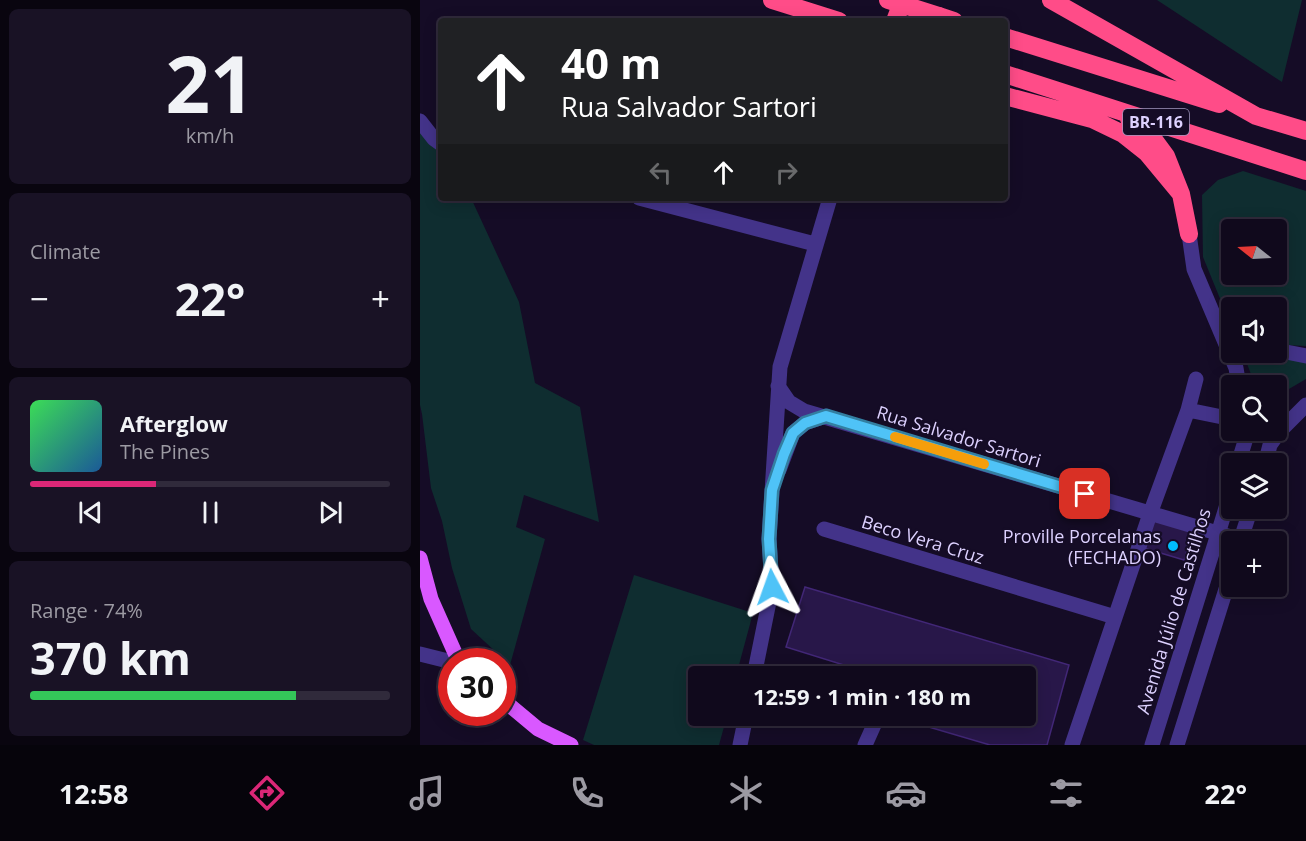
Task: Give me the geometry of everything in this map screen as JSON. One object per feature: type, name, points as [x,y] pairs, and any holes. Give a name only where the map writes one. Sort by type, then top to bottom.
[{"type":"highway","points":[[772,0],[829,18]]},
{"type":"highway","points":[[888,0],[943,18]]},
{"type":"highway","points":[[897,18],[903,0]]},
{"type":"highway","points":[[1051,0],[1256,116]]},
{"type":"highway","name":"BR-116","points":[[1008,38],[1306,131]]},
{"type":"highway","name":"BR-116","points":[[1008,75],[1306,171]]},
{"type":"highway","points":[[1008,97],[1092,119],[1123,134],[1147,153],[1181,194]]},
{"type":"highway","points":[[1103,105],[1149,133],[1166,156],[1181,194],[1189,234]]},
{"type":"main road","points":[[420,558],[431,599],[453,648]]},
{"type":"main road","points":[[516,711],[538,729],[571,745]]},
{"type":"street","points":[[420,121],[438,142]]},
{"type":"street","points":[[650,201],[815,244]]},
{"type":"street","points":[[756,666],[772,587],[769,539],[780,368],[829,201]]},
{"type":"street","points":[[1189,234],[1194,269],[1237,375]]},
{"type":"street","points":[[1214,317],[1221,320]]},
{"type":"street","points":[[1287,352],[1306,356]]},
{"type":"street","points":[[1072,745],[1150,514],[1188,410],[1196,379]]},
{"type":"street","name":"Rua Salvador Sartori","points":[[778,386],[789,402],[804,411],[1221,535]]},
{"type":"street","points":[[1287,422],[1306,405]]},
{"type":"street","points":[[1188,410],[1221,417]]},
{"type":"street","points":[[772,490],[793,433],[805,423],[826,416]]},
{"type":"street","name":"Avenida Júlio de Castilhos","points":[[1152,745],[1223,519]]},
{"type":"street","name":"Beco Vera Cruz","points":[[824,529],[1115,617]]},
{"type":"street","points":[[1177,745],[1224,597]]},
{"type":"street","points":[[420,654],[438,658]]},
{"type":"street","points":[[740,745],[744,726]]},
{"type":"street","points":[[865,745],[874,726]]},
{"type":"green space","points":[[1157,0],[1302,0],[1282,82]]},
{"type":"green space","points":[[420,124],[438,148],[438,201],[472,201],[519,302],[535,383],[580,407],[599,522],[524,495],[516,527],[545,539],[515,648],[492,648],[471,629],[431,488],[420,405]]},
{"type":"green space","points":[[1243,171],[1306,191],[1306,346],[1287,345],[1287,297],[1221,297],[1221,301],[1203,257],[1202,195],[1218,180]]},
{"type":"green space","points":[[1287,358],[1306,361],[1306,379],[1287,390],[1287,375],[1251,375],[1247,363],[1287,363]]},
{"type":"green space","points":[[634,575],[753,613],[739,666],[688,666],[688,726],[724,726],[719,745],[594,745],[583,740]]},
{"type":"building","points":[[1153,519],[1193,532],[1184,560],[1144,548]]},
{"type":"building","points":[[805,587],[1069,665],[1047,745],[990,745],[925,726],[1036,726],[1036,666],[847,666],[786,647]]},
{"type":"slow traffic","points":[[895,437],[984,464]]},
{"type":"place","name":"Proville Porcelanas (FECHADO)","points":[[1173,546]]},
{"type":"route","points":[[772,587],[769,539],[772,490],[793,433],[805,423],[826,416],[1085,494]]}]
